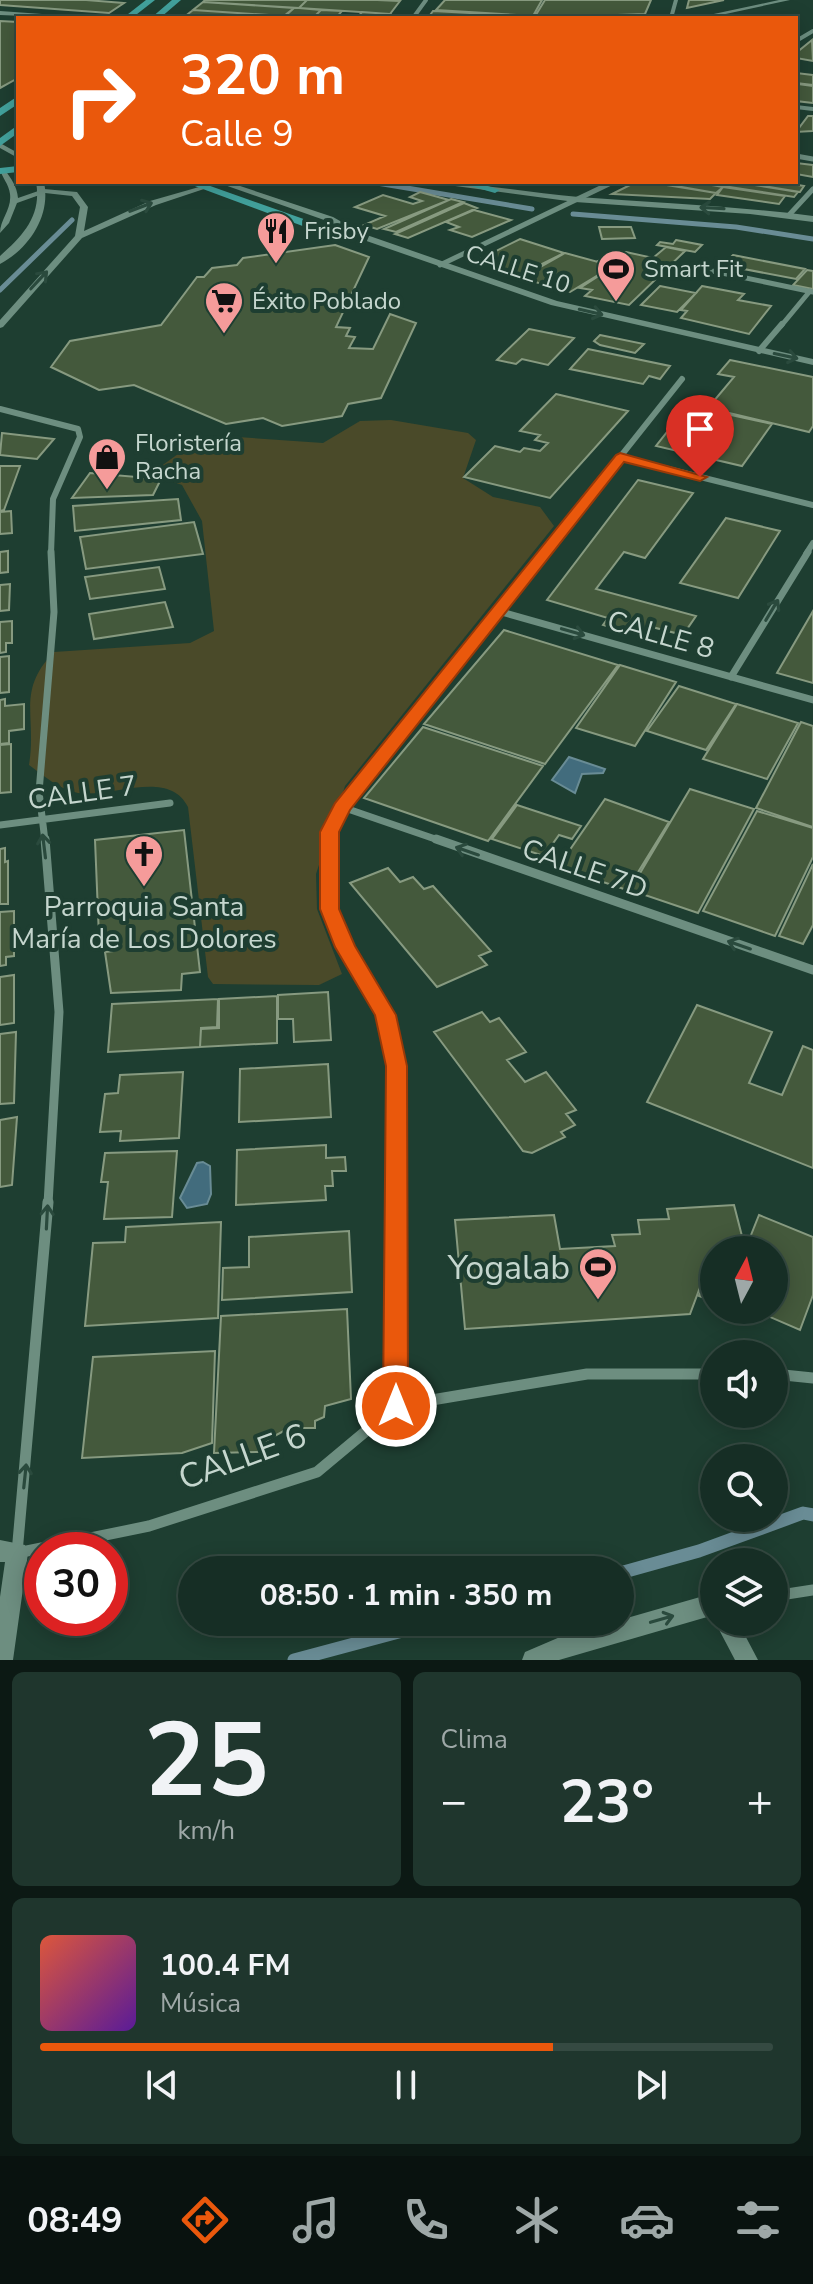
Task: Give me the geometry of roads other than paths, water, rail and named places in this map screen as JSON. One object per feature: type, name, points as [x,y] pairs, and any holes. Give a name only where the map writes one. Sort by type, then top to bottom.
[{"type":"main road","points":[[130,16],[151,0]]},
{"type":"main road","points":[[157,16],[177,0]]},
{"type":"main road","points":[[0,113],[12,103]]},
{"type":"main road","points":[[0,143],[16,130]]},
{"type":"main road","points":[[0,261],[35,226],[42,209],[40,184]]},
{"type":"main road","points":[[196,184],[312,226],[358,235]]},
{"type":"main road","name":"CALLE 10","points":[[226,184],[330,219],[358,235],[440,265],[554,303],[813,362]]},
{"type":"main road","points":[[446,184],[575,199],[813,219]]},
{"type":"main road","points":[[470,184],[495,190]]},
{"type":"street","points":[[708,16],[787,0]]},
{"type":"street","points":[[0,13],[42,16]]},
{"type":"street","points":[[0,231],[14,202],[14,183],[1,171]]},
{"type":"street","points":[[440,265],[609,184]]},
{"type":"street","points":[[0,325],[79,236],[153,203],[206,187]]},
{"type":"street","points":[[789,215],[813,189]]},
{"type":"street","points":[[14,202],[44,191],[74,194],[84,207],[79,236]]},
{"type":"street","points":[[712,271],[812,292]]},
{"type":"street","points":[[759,351],[812,292]]},
{"type":"street","points":[[682,379],[342,807],[329,832],[330,909],[345,947],[385,1015],[396,1066],[396,1406],[587,1374],[700,1374]]},
{"type":"street","points":[[0,409],[46,418],[78,429],[80,437],[53,499],[50,541],[54,612],[39,792],[54,920],[59,1012],[44,1274],[8,1552],[12,1584],[2,1660]]},
{"type":"street","points":[[620,457],[813,505]]},
{"type":"street","points":[[731,677],[813,543]]},
{"type":"street","name":"CALLE 8","points":[[498,611],[813,700]]},
{"type":"street","name":"CALLE 7","points":[[0,825],[170,803]]},
{"type":"street","name":"CALLE 7D","points":[[342,807],[813,970]]},
{"type":"street","points":[[788,1375],[813,1378]]},
{"type":"street","name":"CALLE 6","points":[[8,1552],[149,1526],[317,1472],[396,1406]]},
{"type":"street","points":[[788,1594],[813,1590]]},
{"type":"street","points":[[533,1660],[560,1648],[700,1608]]},
{"type":"street","points":[[734,1636],[747,1660]]},
{"type":"water","points":[[569,757],[605,769],[603,773],[582,774],[575,793],[552,780]]},
{"type":"water","points":[[197,1163],[210,1166],[211,1194],[207,1204],[187,1208],[180,1198]]},
{"type":"waterway","points":[[383,184],[532,209]]},
{"type":"waterway","points":[[573,214],[736,227],[813,239]]},
{"type":"waterway","points":[[0,290],[72,220]]},
{"type":"waterway","points":[[634,1569],[699,1551],[803,1513],[813,1515]]},
{"type":"waterway","points":[[294,1660],[384,1636]]},
{"type":"place","name":"Frisby","points":[[276,265]]},
{"type":"place","name":"Smart Fit","points":[[616,303]]},
{"type":"place","name":"Éxito Poblado","points":[[224,335]]},
{"type":"place","name":"Floristería Racha","points":[[107,491]]},
{"type":"place","name":"Parroquia Santa María de Los Dolores","points":[[144,888]]},
{"type":"place","name":"Yogalab","points":[[598,1301]]}]
